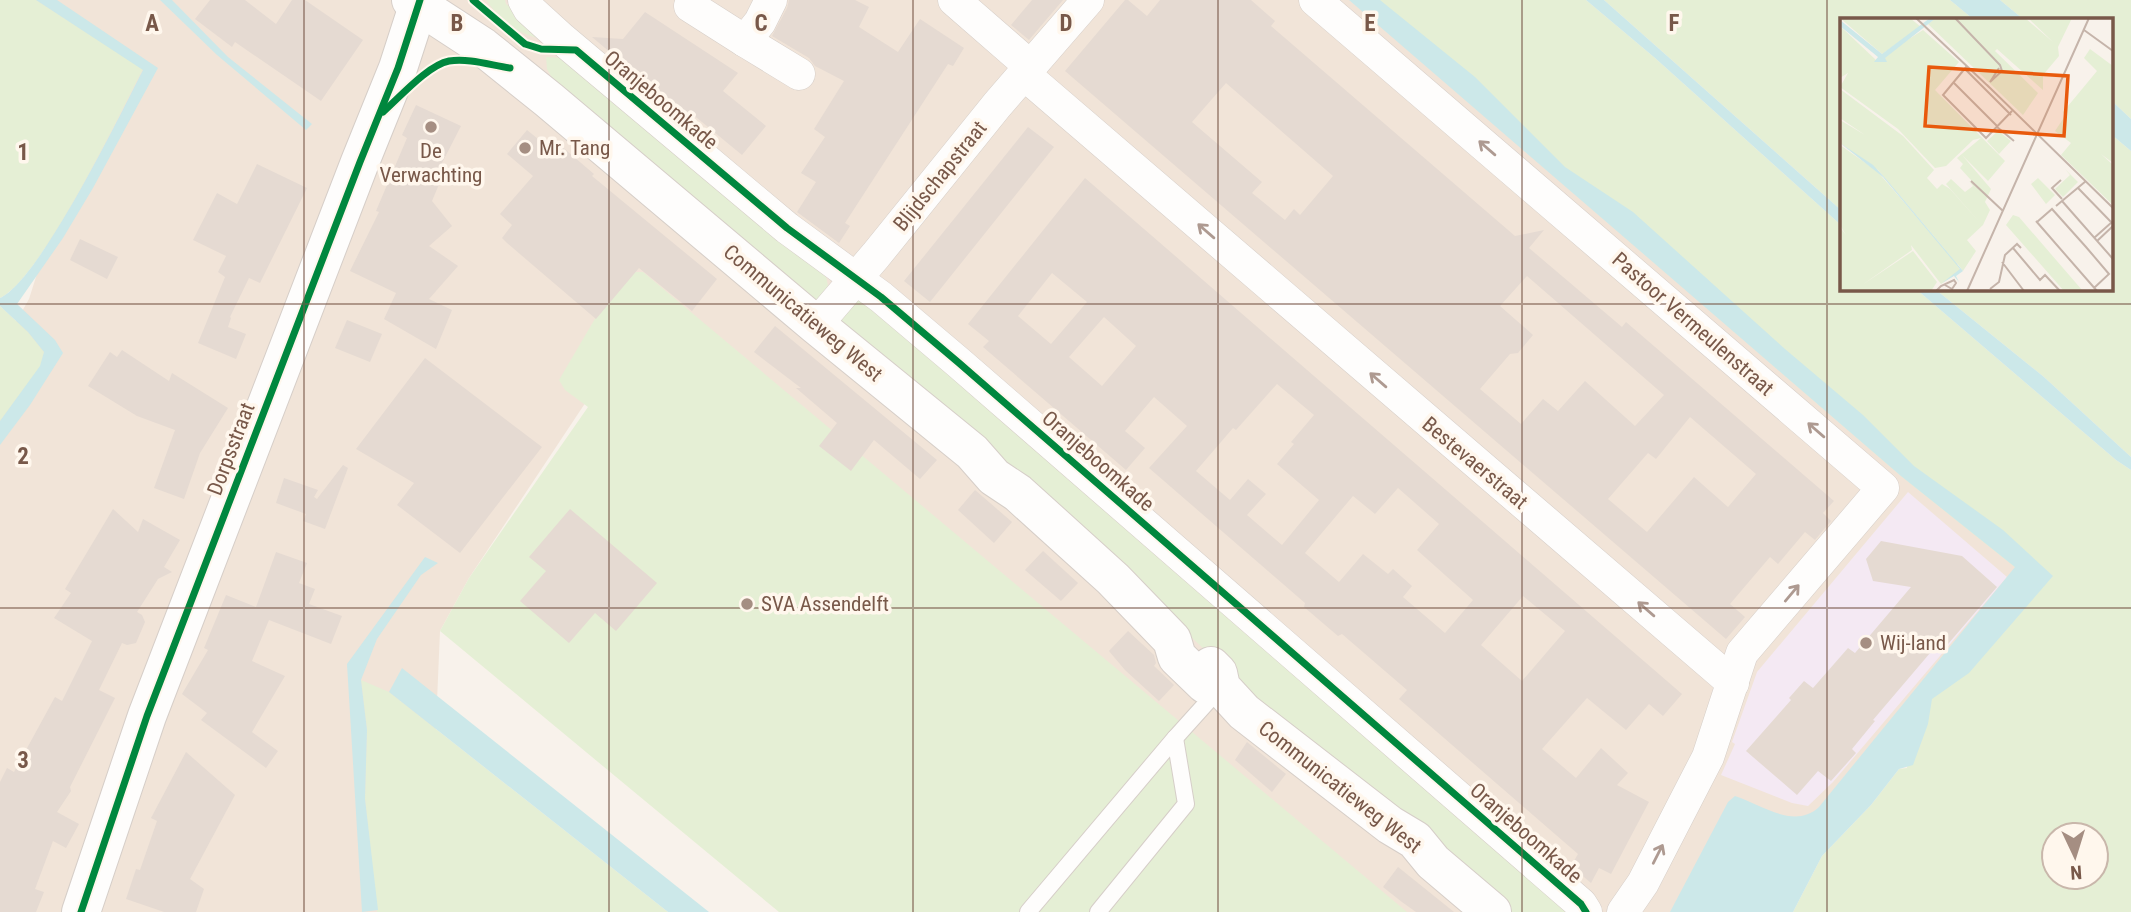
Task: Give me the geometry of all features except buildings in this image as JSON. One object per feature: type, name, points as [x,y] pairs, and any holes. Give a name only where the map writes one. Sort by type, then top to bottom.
[{"type":"street","name":"Oranjeboomkade","points":[[524,0],[529,9],[603,74],[787,228],[856,278],[939,347],[1214,583],[1581,904],[1586,912]]},
{"type":"street","points":[[745,41],[760,22],[771,0]]},
{"type":"street","name":"Bestevaerstraat","points":[[954,0],[1028,71],[1734,683]]},
{"type":"street","points":[[1028,71],[1088,0]]},
{"type":"street","name":"Pastoor Vermeulenstraat","points":[[1315,0],[1883,488],[1742,653],[1734,683]]},
{"type":"street","name":"Communicatieweg West","points":[[416,2],[484,47],[972,453],[994,477],[1018,493],[1113,579],[1172,640],[1190,645],[1218,673],[1221,688],[1244,712],[1390,825],[1415,840],[1433,862],[1492,912]]},
{"type":"street","name":"Dorpsstraat","points":[[80,912],[147,716],[398,68],[416,2]]},
{"type":"street","points":[[690,6],[799,74]]},
{"type":"street","name":"Blijdschapstraat","points":[[816,325],[1028,71]]},
{"type":"street","points":[[1623,912],[1643,883],[1708,757],[1734,683]]},
{"type":"lane","points":[[1028,912],[1175,738],[1221,688]]},
{"type":"lane","points":[[1098,912],[1186,804],[1175,738]]},
{"type":"shaded area","points":[[0,0],[1375,0],[2088,576],[1735,912],[1361,912],[645,313],[469,578],[440,631],[430,866],[409,912],[0,912],[0,350],[29,299],[100,75]]},
{"type":"shaded area","name":"Wij-land","points":[[1908,492],[2007,577],[1833,782],[1808,806],[1792,803],[1721,775],[1735,744],[1732,742],[1757,672]]},
{"type":"green space","points":[[0,0],[36,0],[143,69],[57,229],[37,261],[17,284],[0,298]]},
{"type":"green space","points":[[486,0],[505,0],[506,4],[554,41],[533,37],[516,29],[500,17]]},
{"type":"green space","points":[[1350,0],[1586,0],[1655,58],[1840,224],[1840,290],[1917,290],[2131,470],[2131,912],[1793,912],[1822,856],[1871,805],[1899,769],[1907,768],[1911,731],[2016,568],[1901,476]]},
{"type":"green space","points":[[1604,0],[1950,0],[1972,18],[1840,18],[1840,209]]},
{"type":"green space","points":[[2000,0],[2131,0],[2131,119],[2114,103],[2114,18],[2022,18]]},
{"type":"green space","points":[[546,57],[573,59],[825,271],[828,286],[825,295],[815,301],[552,78],[547,69]]},
{"type":"green space","points":[[2114,137],[2131,151],[2131,457],[2044,377],[1936,290],[2114,290]]},
{"type":"green space","name":"SVA Assendelft","points":[[643,272],[1407,912],[779,912],[440,631],[469,578],[588,407],[565,390],[559,380],[596,317],[631,273]]},
{"type":"green space","points":[[859,299],[867,303],[1216,608],[1571,912],[1511,912],[1355,781],[1327,763],[1191,637],[844,332],[840,318],[852,302]]},
{"type":"green space","points":[[0,306],[28,332],[44,352],[41,366],[0,421]]},
{"type":"green space","points":[[361,680],[389,692],[668,912],[377,912],[365,799],[367,730]]},
{"type":"water","points":[[36,0],[57,0],[158,68],[93,188],[63,238],[17,304],[55,340],[63,353],[30,405],[0,445],[0,421],[40,366],[44,352],[28,332],[0,306],[0,298],[17,285],[57,230],[143,70]]},
{"type":"water","points":[[160,0],[172,0],[228,57],[312,124],[306,130],[217,55]]},
{"type":"water","points":[[1349,0],[1380,0],[1475,77],[1565,167],[1633,212],[1785,349],[1863,415],[1914,466],[2003,530],[2053,576],[1969,673],[1932,699],[1928,724],[1913,765],[1899,769],[1871,805],[1822,856],[1793,912],[1670,912],[1728,802],[1735,796],[1789,816],[1809,814],[1819,807],[2015,567],[1901,476]]},
{"type":"water","points":[[1586,0],[1604,0],[1840,209],[1840,224],[1655,58]]},
{"type":"water","points":[[1950,0],[2000,0],[2022,18],[1972,18]]},
{"type":"water","points":[[2114,103],[2131,119],[2131,151],[2114,137]]},
{"type":"water","points":[[1917,290],[1936,290],[2044,377],[2131,457],[2131,470]]},
{"type":"water","points":[[425,557],[438,563],[421,575],[377,639],[361,680],[367,730],[365,799],[378,910],[362,912],[347,664]]},
{"type":"water","points":[[402,668],[709,912],[668,912],[389,692]]},
{"type":"cycle path","points":[[81,912],[147,716],[398,68],[420,0]]},
{"type":"cycle path","points":[[473,0],[525,44],[541,49],[576,50],[787,228],[881,297],[1581,904],[1586,912]]},
{"type":"cycle path","points":[[383,112],[423,75],[449,61],[464,60],[510,68]]},
{"type":"place","name":"De Verwachting","points":[[431,127]]},
{"type":"place","name":"Mr. Tang","points":[[525,148]]},
{"type":"place","name":"SVA Assendelft","points":[[747,604]]},
{"type":"place","name":"Wij-land","points":[[1866,643]]}]
